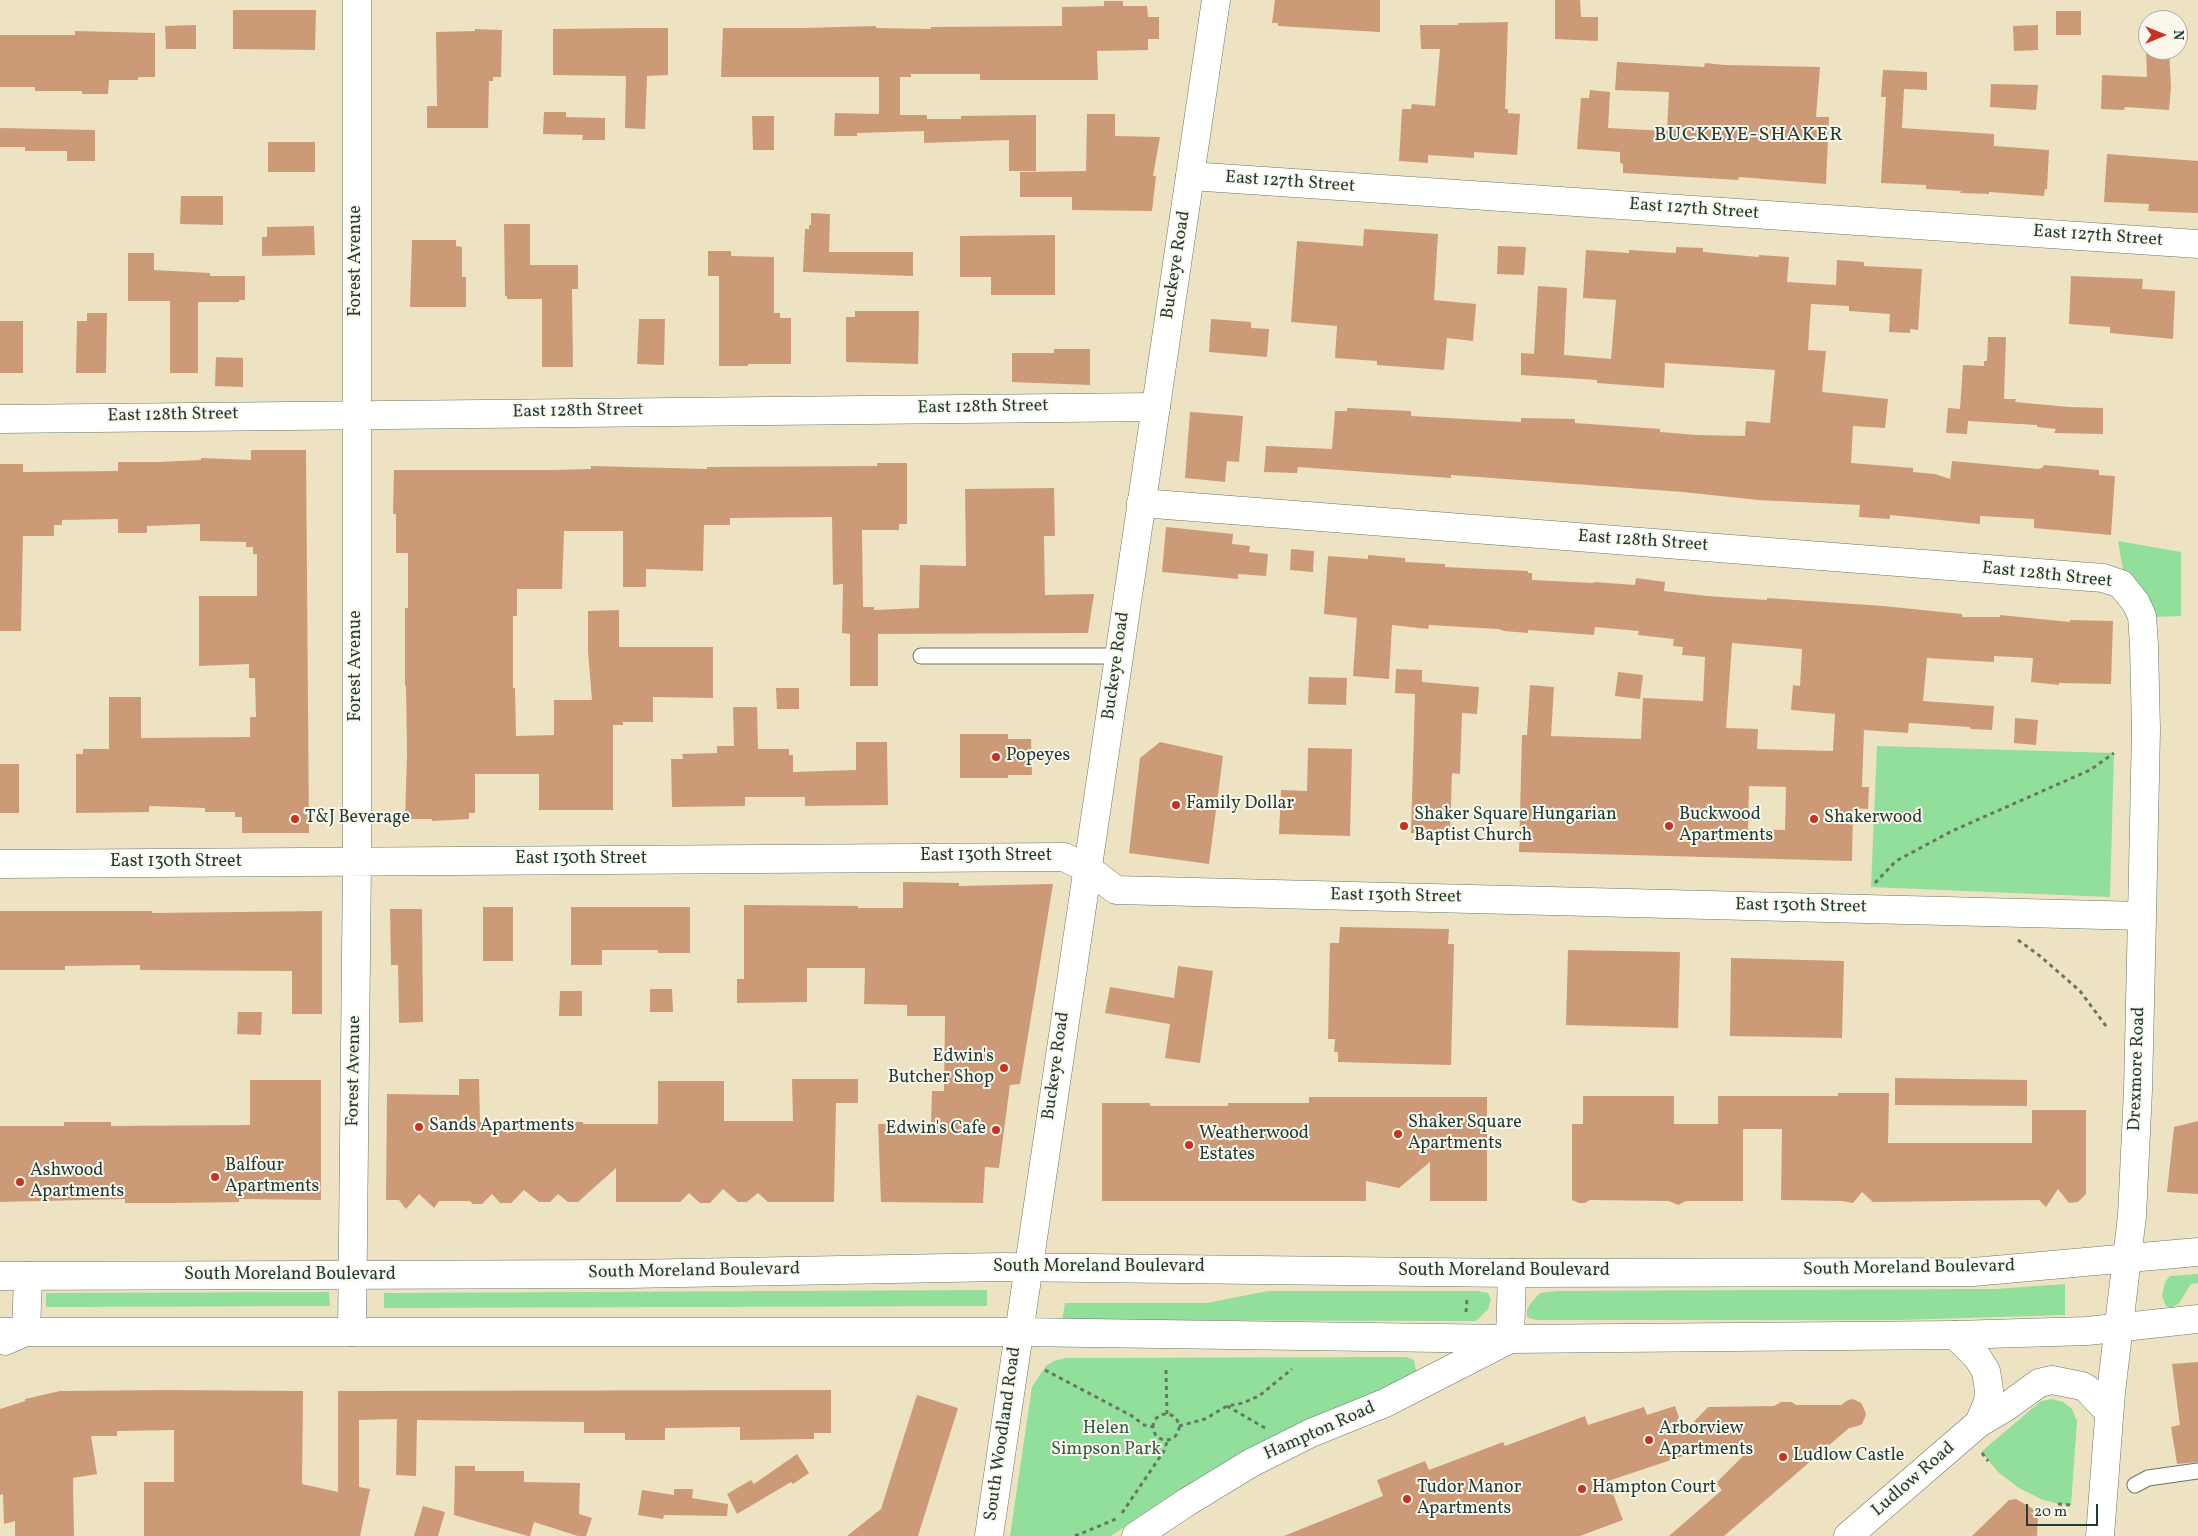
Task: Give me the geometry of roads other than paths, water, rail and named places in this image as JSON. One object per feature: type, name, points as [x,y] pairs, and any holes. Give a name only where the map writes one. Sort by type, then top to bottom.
[{"type":"street","name":"Forest Avenue","points":[[352,1332],[357,862],[357,0]]},
{"type":"street","name":"Buckeye Road","points":[[1018,1332],[1216,0]]},
{"type":"street","name":"East 127th Street","points":[[1190,176],[2198,244]]},
{"type":"street","name":"East 128th Street","points":[[0,419],[1156,407]]},
{"type":"street","name":"East 128th Street","points":[[1141,503],[2103,578],[2121,584],[2136,603]]},
{"type":"street","name":"Drexmore Road","points":[[2100,1536],[2109,1412],[2128,1257],[2138,1090],[2146,706],[2142,616],[2136,603]]},
{"type":"street","name":"East 130th Street","points":[[0,864],[1064,857],[1087,868],[1116,890],[2142,916]]},
{"type":"street","name":"South Moreland Boulevard","points":[[0,1276],[352,1276],[1028,1267],[1512,1273],[1972,1272],[2198,1252]]},
{"type":"street","points":[[1510,1339],[1512,1273]]},
{"type":"street","points":[[0,1343],[13,1332],[28,1276]]},
{"type":"street","points":[[13,1332],[1018,1332],[1510,1339],[1955,1335],[2087,1331],[2198,1319]]},
{"type":"street","name":"South Woodland Road","points":[[989,1536],[1018,1332]]},
{"type":"street","name":"Ludlow Road","points":[[1955,1335],[1977,1357],[1986,1371],[1989,1396],[1979,1423]]},
{"type":"street","name":"Hampton Road","points":[[1136,1536],[1251,1463],[1311,1433],[1385,1403],[1510,1339]]},
{"type":"street","name":"Ludlow Road","points":[[1848,1536],[1979,1423],[2006,1407],[2039,1382],[2052,1380],[2087,1389],[2109,1412]]},
{"type":"lane","points":[[921,656],[1118,656]]},
{"type":"lane","points":[[2135,1485],[2148,1478],[2198,1471]]},
{"type":"place","name":"Popeyes","points":[[996,757]]},
{"type":"place","name":"Family Dollar","points":[[1176,805]]},
{"type":"place","name":"T&J Beverage","points":[[295,819]]},
{"type":"place","name":"Shakerwood","points":[[1814,819]]},
{"type":"place","name":"Shaker Square Hungarian Baptist Church","points":[[1404,826]]},
{"type":"place","name":"Buckwood Apartments","points":[[1669,826]]},
{"type":"place","name":"Edwin's Butcher Shop","points":[[1004,1068]]},
{"type":"place","name":"Sands Apartments","points":[[419,1127]]},
{"type":"place","name":"Edwin's Cafe","points":[[996,1130]]},
{"type":"place","name":"Shaker Square Apartments","points":[[1398,1134]]},
{"type":"place","name":"Weatherwood Estates","points":[[1189,1145]]},
{"type":"place","name":"Balfour Apartments","points":[[215,1177]]},
{"type":"place","name":"Ashwood Apartments","points":[[20,1182]]},
{"type":"place","name":"Arborview Apartments","points":[[1649,1440]]},
{"type":"place","name":"Ludlow Castle","points":[[1783,1457]]},
{"type":"place","name":"Hampton Court","points":[[1582,1489]]},
{"type":"place","name":"Tudor Manor Apartments","points":[[1407,1499]]},
{"type":"district","name":"BUCKEYE-SHAKER","points":[[1749,136]]},
{"type":"park label","name":"Helen Simpson Park","points":[[1106,1440]]}]
